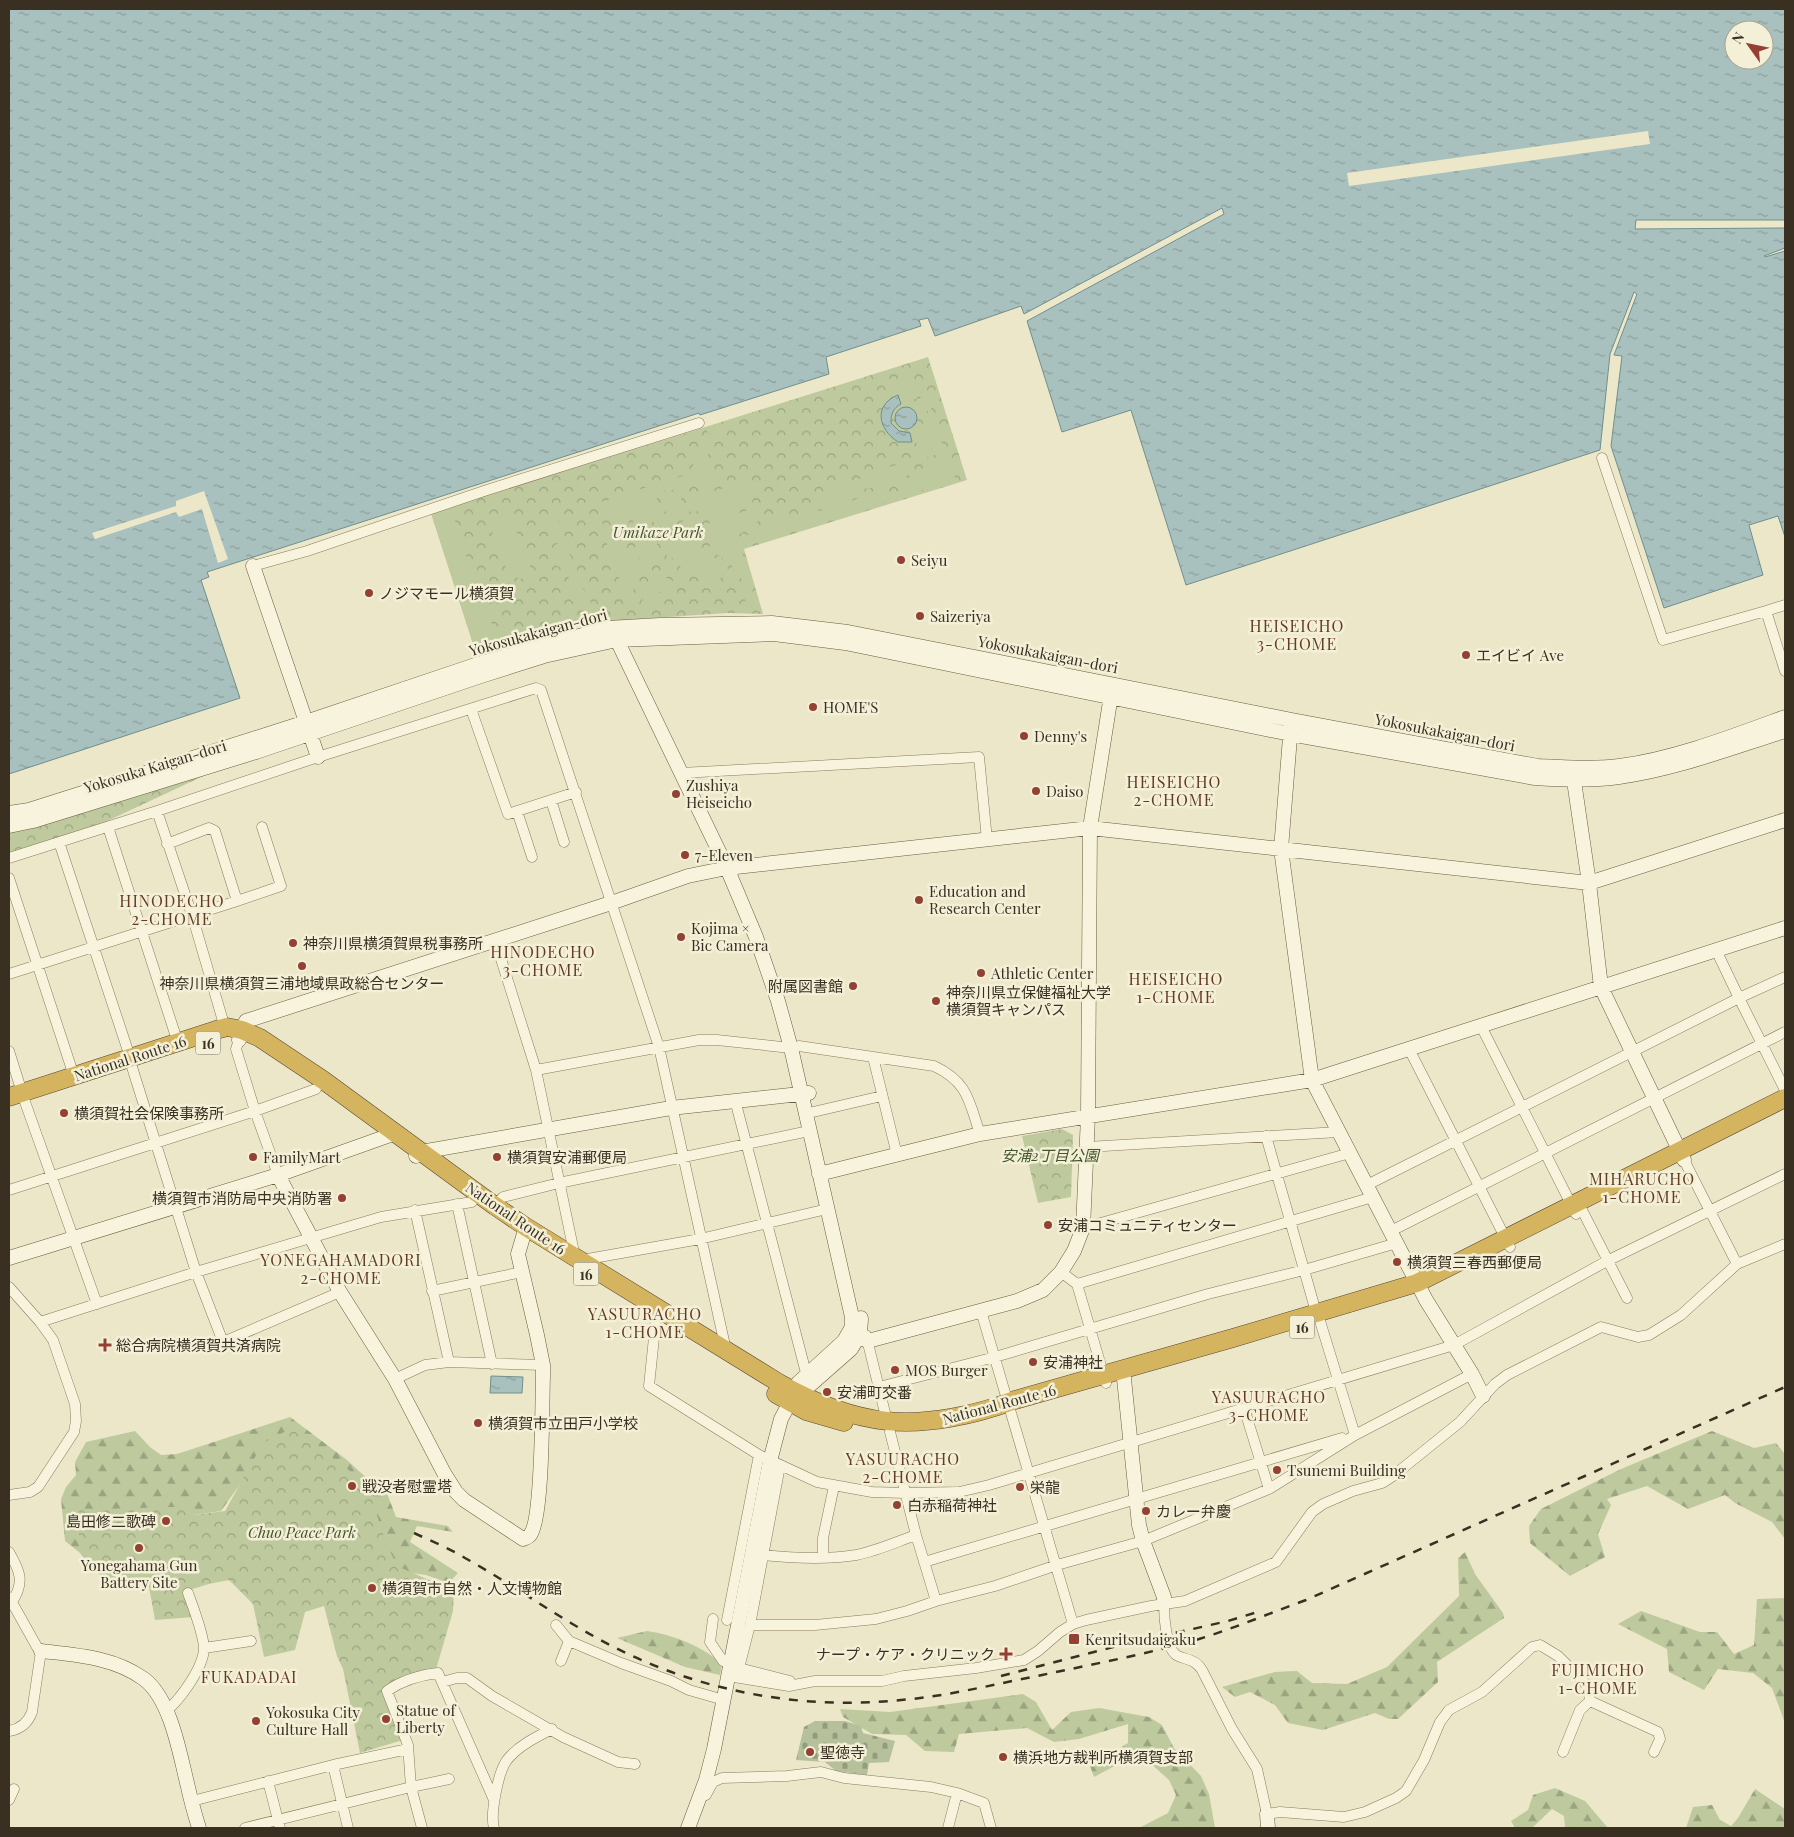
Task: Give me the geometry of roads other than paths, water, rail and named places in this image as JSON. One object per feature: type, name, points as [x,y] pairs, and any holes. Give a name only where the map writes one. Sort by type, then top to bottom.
[{"type":"highway","name":"National Route 16","points":[[16,1100],[74,1076],[219,1040],[236,1032]]},
{"type":"highway","name":"National Route 16","points":[[236,1032],[316,1089],[391,1135]]},
{"type":"highway","name":"National Route 16","points":[[16,1100],[131,1062],[178,1042],[236,1032],[260,1038],[418,1155],[495,1206],[525,1231],[656,1318],[795,1396],[888,1426],[941,1420],[992,1408],[1010,1407],[1124,1374],[1233,1338],[1318,1317],[1420,1287],[1682,1156],[1785,1098]]},
{"type":"highway","name":"National Route 16","points":[[1682,1156],[1785,1110]]},
{"type":"highway","name":"National Route 16","points":[[418,1155],[465,1203],[525,1231],[578,1259],[726,1350],[795,1396]]},
{"type":"street","points":[[318,757],[253,566],[307,551],[487,490],[699,423]]},
{"type":"street","points":[[1602,458],[1663,640],[1785,605]]},
{"type":"street","points":[[1766,611],[1785,671]]},
{"type":"street","points":[[618,634],[731,867],[795,1047],[805,1093],[809,1131],[823,1173],[860,1331],[879,1387],[916,1535],[936,1601]]},
{"type":"street","name":"Yokosukakaigan-dori","points":[[308,728],[481,662],[539,646],[618,634],[774,634],[845,643],[1112,690],[1291,727],[1538,766],[1576,768],[1618,767],[1656,759],[1738,734],[1785,717]]},
{"type":"street","points":[[9,858],[536,688],[541,690],[659,1047],[726,1350]]},
{"type":"street","points":[[727,1620],[780,1419],[795,1396],[832,1352],[844,1341],[860,1331],[982,1311],[1017,1301],[1043,1290],[1061,1272],[1074,1251],[1083,1228],[1087,1147],[1090,828],[1112,690]]},
{"type":"street","points":[[471,709],[508,814],[576,792]]},
{"type":"street","points":[[1483,1396],[1420,1287],[1312,1080],[1281,849],[1291,727],[1535,778],[1574,781],[1618,777],[1663,769],[1785,731]]},
{"type":"street","name":"Yokosuka Kaigan-dori","points":[[9,814],[29,810],[308,728]]},
{"type":"street","name":"Yokosuka Kaigan-dori","points":[[9,826],[33,822],[308,728]]},
{"type":"street","points":[[686,772],[979,757],[987,840]]},
{"type":"street","points":[[1574,781],[1589,883],[1601,987],[1682,1156],[1737,1264]]},
{"type":"street","points":[[550,800],[564,842]]},
{"type":"street","points":[[157,811],[192,915],[223,1021],[236,1032]]},
{"type":"street","points":[[517,811],[532,857]]},
{"type":"street","points":[[525,1231],[518,1254],[538,1335],[542,1365],[538,1505],[530,1536],[523,1539],[464,1500],[456,1492],[444,1473],[395,1379],[340,1292],[310,1239],[278,1175],[255,1111],[236,1049],[236,1032],[246,1021],[611,903],[688,876],[731,867],[1090,828],[1589,883],[1785,820]]},
{"type":"street","points":[[108,827],[178,1042]]},
{"type":"street","points":[[9,974],[281,886],[262,827]]},
{"type":"street","points":[[167,844],[209,828],[215,831],[237,901]]},
{"type":"street","points":[[59,842],[131,1062],[196,1272],[223,1342],[340,1292]]},
{"type":"street","points":[[9,878],[74,1076]]},
{"type":"street","points":[[823,1173],[980,1134],[1312,1080],[1785,928]]},
{"type":"street","points":[[495,940],[536,1070],[559,1184],[578,1259],[700,1239],[827,1209]]},
{"type":"street","points":[[1716,950],[1785,1090]]},
{"type":"street","points":[[1077,1284],[1290,1221],[1370,1191],[1456,1141],[1632,1051],[1785,977]]},
{"type":"street","points":[[1480,1026],[1545,1153],[1627,1298]]},
{"type":"street","points":[[879,1387],[995,1357],[1208,1294],[1304,1270],[1394,1237],[1479,1187],[1785,1032]]},
{"type":"street","points":[[536,1070],[699,1040],[795,1047],[873,1057],[934,1066],[956,1079],[965,1090],[980,1134]]},
{"type":"street","points":[[1409,1049],[1508,1243]]},
{"type":"street","points":[[9,1051],[16,1100],[51,1176],[97,1304]]},
{"type":"street","points":[[873,1057],[897,1155]]},
{"type":"street","points":[[9,1190],[255,1111],[316,1089]]},
{"type":"street","points":[[418,1155],[671,1108],[805,1093]]},
{"type":"street","points":[[805,1093],[814,1112],[827,1209],[852,1317],[860,1331]]},
{"type":"street","points":[[814,1112],[882,1096]]},
{"type":"street","points":[[735,1100],[766,1223],[806,1368],[812,1375]]},
{"type":"street","points":[[495,1206],[503,1198],[559,1184],[809,1131]]},
{"type":"street","points":[[1087,1147],[1339,1132]]},
{"type":"street","points":[[9,1258],[278,1175],[391,1135]]},
{"type":"street","points":[[1266,1136],[1304,1270],[1355,1435]]},
{"type":"street","points":[[1083,1228],[1350,1153]]},
{"type":"street","points":[[656,1318],[649,1386],[770,1461],[816,1482],[834,1486],[872,1492],[959,1492],[989,1485],[1454,1345],[1607,1262],[1785,1174]]},
{"type":"street","points":[[40,1322],[196,1272],[381,1217],[465,1203],[474,1282],[492,1364]]},
{"type":"street","points":[[415,1210],[449,1362]]},
{"type":"street","points":[[728,1676],[789,1686],[816,1682],[882,1681],[904,1676],[1019,1661],[1038,1651],[1060,1632],[1073,1624],[1164,1604],[1174,1604],[1197,1596],[1276,1562],[1312,1512],[1323,1504],[1353,1491],[1382,1483],[1394,1476],[1460,1422],[1483,1396],[1507,1375],[1601,1327],[1638,1337],[1650,1335],[1693,1305],[1710,1287],[1737,1264],[1785,1244]]},
{"type":"street","points":[[432,1291],[522,1272]]},
{"type":"street","points":[[1061,1272],[1077,1284],[1105,1379]]},
{"type":"street","points":[[9,1287],[53,1340],[75,1404],[76,1421],[74,1432],[38,1487],[30,1492],[9,1495]]},
{"type":"street","points":[[982,1311],[1073,1624]]},
{"type":"street","points":[[812,1375],[851,1349],[860,1331]]},
{"type":"street","points":[[395,1379],[425,1365],[449,1362],[542,1365]]},
{"type":"street","points":[[1124,1374],[1136,1500],[1143,1541],[1164,1597],[1167,1632],[1171,1650],[1178,1656],[1194,1662],[1202,1670],[1229,1722],[1257,1769],[1260,1776],[1268,1828]]},
{"type":"street","points":[[750,1625],[814,1625],[861,1621],[907,1611],[1143,1541],[1269,1489],[1355,1435],[1472,1374]]},
{"type":"street","points":[[1244,1408],[1269,1489]]},
{"type":"street","points":[[924,1562],[1355,1435]]},
{"type":"street","points":[[770,1461],[762,1555],[750,1625],[739,1668],[784,1679],[798,1685]]},
{"type":"street","points":[[688,1828],[706,1780],[714,1749],[770,1461]]},
{"type":"street","points":[[823,1557],[823,1538],[834,1486]]},
{"type":"street","points":[[762,1555],[786,1557],[855,1555],[880,1549],[916,1535]]},
{"type":"street","points":[[9,1552],[21,1578],[17,1595],[10,1599],[37,1647],[41,1650],[84,1656],[114,1664],[144,1680],[154,1689],[166,1711],[178,1747],[199,1828]]},
{"type":"street","points":[[166,1711],[176,1703],[197,1670],[204,1648],[188,1593]]},
{"type":"street","points":[[713,1619],[710,1642],[723,1661]]},
{"type":"street","points":[[556,1625],[569,1640],[689,1690],[724,1700]]},
{"type":"street","points":[[561,1661],[569,1640]]},
{"type":"street","points":[[204,1648],[251,1641]]},
{"type":"street","points":[[1266,1814],[1280,1812],[1344,1817],[1364,1812],[1396,1798],[1406,1791],[1424,1760],[1440,1722],[1449,1710],[1482,1692],[1532,1647],[1540,1644],[1558,1656],[1588,1686],[1590,1701]]},
{"type":"street","points":[[9,1731],[16,1730],[29,1721],[41,1650]]},
{"type":"street","points":[[422,1828],[411,1787],[408,1749],[388,1691],[395,1685],[428,1674],[438,1673],[494,1800]]},
{"type":"street","points":[[442,1682],[457,1678],[467,1678],[492,1696],[563,1737],[618,1762],[635,1764]]},
{"type":"street","points":[[1590,1701],[1641,1730],[1658,1732],[1660,1738],[1654,1752]]},
{"type":"street","points":[[1563,1752],[1580,1710],[1590,1701]]},
{"type":"street","points":[[494,1828],[491,1819],[494,1800],[506,1761],[520,1748],[552,1729]]},
{"type":"street","points":[[192,1802],[333,1764],[408,1749]]},
{"type":"street","points":[[333,1764],[348,1828]]},
{"type":"street","points":[[694,1828],[704,1799],[713,1782],[722,1778],[788,1776],[821,1772],[844,1778],[931,1787],[957,1793],[984,1803],[991,1828]]},
{"type":"street","points":[[245,1828],[279,1824],[342,1805],[449,1779]]},
{"type":"street","points":[[268,1781],[279,1824]]},
{"type":"street","points":[[9,1800],[14,1789]]},
{"type":"street","points":[[948,1828],[957,1793]]},
{"type":"water","points":[[9,9],[1785,9],[1785,220],[1636,220],[1635,229],[1785,228],[1785,248],[1764,256],[1785,251],[1785,537],[1778,516],[1749,525],[1763,575],[1664,608],[1611,446],[1622,356],[1614,355],[1637,294],[1634,292],[1610,354],[1600,450],[1186,585],[1131,410],[1062,432],[1027,321],[1224,214],[1222,208],[1024,314],[1021,306],[935,336],[928,318],[919,320],[921,326],[826,357],[829,374],[700,415],[699,413],[207,572],[209,577],[201,580],[240,698],[9,774]]},
{"type":"water","points":[[898,395],[901,404],[893,412],[891,423],[899,431],[910,433],[912,442],[898,442],[886,431],[883,424],[881,417],[885,405],[890,399]]},
{"type":"water","points":[[906,407],[914,410],[917,418],[914,426],[906,429],[898,426],[895,418],[898,410]]},
{"type":"water","points":[[491,1376],[523,1377],[522,1393],[490,1393]]},
{"type":"railway","points":[[414,1533],[459,1554],[599,1639],[676,1674],[739,1691],[804,1701],[836,1703],[919,1698],[1120,1659],[1199,1639],[1226,1630],[1306,1600],[1785,1387]]},
{"type":"railway","points":[[1001,1676],[1113,1647],[1228,1621],[1261,1611]]},
{"type":"place","name":"Seiyu","points":[[901,560]]},
{"type":"place","name":"ノジマモール横須賀","points":[[369,593]]},
{"type":"place","name":"Saizeriya","points":[[920,616]]},
{"type":"place","name":"エイビイ Ave","points":[[1466,655]]},
{"type":"place","name":"HOME'S","points":[[813,707]]},
{"type":"place","name":"Denny's","points":[[1024,736]]},
{"type":"place","name":"Daiso","points":[[1036,791]]},
{"type":"place","name":"Zushiya Heiseicho","points":[[676,794]]},
{"type":"place","name":"7-Eleven","points":[[685,855]]},
{"type":"place","name":"Education and Research Center","points":[[919,900]]},
{"type":"place","name":"Kojima × Bic Camera","points":[[681,937]]},
{"type":"place","name":"神奈川県横須賀県税事務所","points":[[293,943]]},
{"type":"place","name":"神奈川県横須賀三浦地域県政総合センター","points":[[302,966]]},
{"type":"place","name":"Athletic Center","points":[[981,973]]},
{"type":"place","name":"附属図書館","points":[[853,986]]},
{"type":"place","name":"神奈川県立保健福祉大学 横須賀キャンパス","points":[[936,1001]]},
{"type":"place","name":"横須賀社会保険事務所","points":[[64,1113]]},
{"type":"place","name":"FamilyMart","points":[[253,1157]]},
{"type":"place","name":"横須賀安浦郵便局","points":[[497,1157]]},
{"type":"place","name":"横須賀市消防局中央消防署","points":[[342,1198]]},
{"type":"place","name":"安浦コミュニティセンター","points":[[1048,1225]]},
{"type":"place","name":"横須賀三春西郵便局","points":[[1397,1262]]},
{"type":"place","name":"総合病院横須賀共済病院","points":[[105,1345]]},
{"type":"place","name":"安浦神社","points":[[1033,1362]]},
{"type":"place","name":"MOS Burger","points":[[895,1370]]},
{"type":"place","name":"安浦町交番","points":[[827,1392]]},
{"type":"place","name":"横須賀市立田戸小学校","points":[[478,1423]]},
{"type":"place","name":"Tsunemi Building","points":[[1277,1470]]},
{"type":"place","name":"戦没者慰霊塔","points":[[352,1486]]},
{"type":"place","name":"栄龍","points":[[1020,1487]]},
{"type":"place","name":"白赤稲荷神社","points":[[897,1505]]},
{"type":"place","name":"カレー弁慶","points":[[1146,1511]]},
{"type":"place","name":"島田修二歌碑","points":[[166,1521]]},
{"type":"place","name":"Yonegahama Gun Battery Site","points":[[139,1548]]},
{"type":"place","name":"横須賀市自然・人文博物館","points":[[372,1588]]},
{"type":"place","name":"Kenritsudaigaku","points":[[1074,1639]]},
{"type":"place","name":"ナープ・ケア・クリニック","points":[[1006,1654]]},
{"type":"place","name":"Statue of Liberty","points":[[386,1719]]},
{"type":"place","name":"Yokosuka City Culture Hall","points":[[256,1721]]},
{"type":"place","name":"聖徳寺","points":[[810,1752]]},
{"type":"place","name":"横浜地方裁判所横須賀支部","points":[[1003,1757]]},
{"type":"district","name":"HEISEICHO 3-CHOME","points":[[1297,634]]},
{"type":"district","name":"HEISEICHO 2-CHOME","points":[[1174,790]]},
{"type":"district","name":"HINODECHO 2-CHOME","points":[[172,909]]},
{"type":"district","name":"HINODECHO 3-CHOME","points":[[543,960]]},
{"type":"district","name":"HEISEICHO 1-CHOME","points":[[1176,987]]},
{"type":"district","name":"MIHARUCHO 1-CHOME","points":[[1642,1187]]},
{"type":"district","name":"YONEGAHAMADORI 2-CHOME","points":[[341,1268]]},
{"type":"district","name":"YASUURACHO 1-CHOME","points":[[645,1322]]},
{"type":"district","name":"YASUURACHO 3-CHOME","points":[[1269,1405]]},
{"type":"district","name":"YASUURACHO 2-CHOME","points":[[903,1467]]},
{"type":"district","name":"FUKADADAI","points":[[249,1676]]},
{"type":"district","name":"FUJIMICHO 1-CHOME","points":[[1598,1678]]},
{"type":"park label","name":"Umikaze Park","points":[[658,532]]},
{"type":"park label","name":"安浦2丁目公園","points":[[1050,1155]]},
{"type":"park label","name":"Chuo Peace Park","points":[[302,1532]]}]
